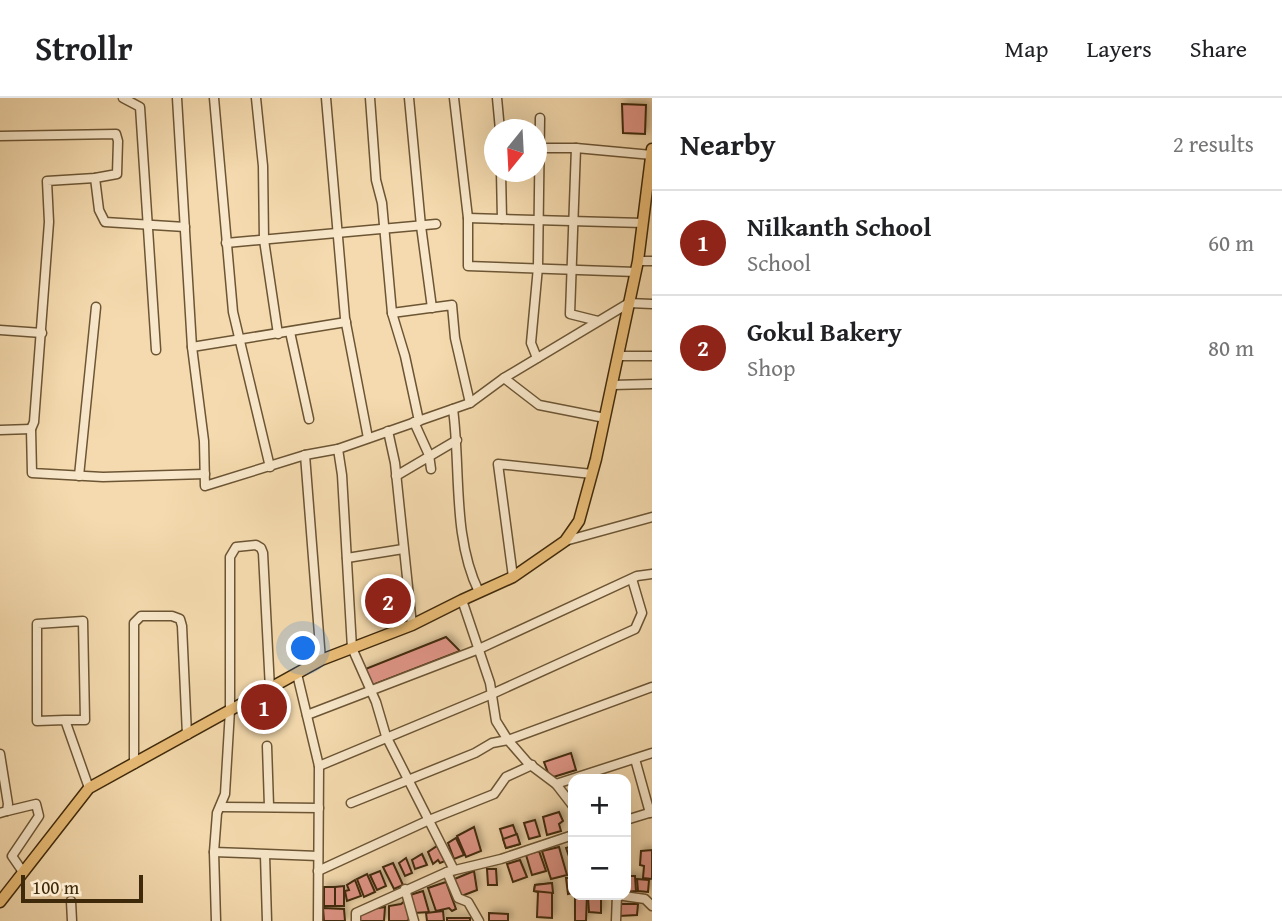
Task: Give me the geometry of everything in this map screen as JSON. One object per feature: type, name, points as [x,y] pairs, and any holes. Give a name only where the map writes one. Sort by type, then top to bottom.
[{"type":"main road","points":[[0,902],[89,788],[321,660],[412,625],[513,577],[565,541],[579,521],[605,418],[648,205],[652,153]]},
{"type":"street","points":[[123,98],[140,107],[156,350]]},
{"type":"street","points":[[177,98],[192,347],[203,429],[205,486],[305,455],[338,449],[470,403],[503,378],[629,303],[652,304]]},
{"type":"street","points":[[214,98],[233,312],[270,467]]},
{"type":"street","points":[[256,98],[263,166],[264,240],[278,334]]},
{"type":"street","points":[[326,98],[346,322],[368,438]]},
{"type":"street","points":[[370,98],[376,180],[382,203],[392,313],[405,356],[416,421],[429,455],[431,469]]},
{"type":"street","points":[[409,98],[432,308]]},
{"type":"street","points":[[454,98],[468,218],[468,266],[571,269],[637,266],[652,261]]},
{"type":"street","points":[[497,98],[499,119]]},
{"type":"street","points":[[0,136],[116,134],[118,141],[117,174],[47,181],[49,222],[42,333],[34,422],[31,429],[32,472],[79,477],[205,474]]},
{"type":"street","points":[[547,148],[652,153]]},
{"type":"street","points":[[576,148],[569,314],[598,321]]},
{"type":"street","points":[[95,178],[99,210],[105,222],[185,227]]},
{"type":"street","points":[[501,182],[502,219]]},
{"type":"street","points":[[537,358],[531,343],[538,267],[538,182]]},
{"type":"street","points":[[468,218],[643,223]]},
{"type":"street","points":[[226,243],[436,225]]},
{"type":"street","points":[[392,313],[452,305],[455,338],[470,403]]},
{"type":"street","points":[[79,477],[96,307]]},
{"type":"street","points":[[192,347],[346,322]]},
{"type":"street","points":[[0,330],[42,333]]},
{"type":"street","points":[[290,332],[309,419]]},
{"type":"street","points":[[618,356],[652,356]]},
{"type":"street","points":[[503,378],[539,405],[605,418]]},
{"type":"street","points":[[612,385],[652,384]]},
{"type":"street","points":[[453,409],[468,570],[479,592]]},
{"type":"street","points":[[0,430],[31,429]]},
{"type":"street","points":[[388,431],[396,476],[412,625]]},
{"type":"street","points":[[396,476],[457,440]]},
{"type":"street","points":[[338,449],[342,475],[352,649],[371,690],[386,736],[429,820],[451,871],[457,898],[468,902],[480,921]]},
{"type":"street","points":[[305,455],[321,660]]},
{"type":"street","points":[[513,577],[498,464],[592,474]]},
{"type":"street","points":[[565,541],[652,517]]},
{"type":"street","points":[[216,921],[214,852],[220,807],[225,794],[230,710],[230,557],[236,547],[256,545],[263,553],[270,689]]},
{"type":"street","points":[[347,558],[403,549]]},
{"type":"street","points":[[307,715],[479,649],[637,576],[652,574]]},
{"type":"street","points":[[320,766],[386,736],[492,694],[635,629],[642,613],[632,579]]},
{"type":"street","points":[[462,600],[492,694],[496,721],[508,740],[532,765],[556,784],[568,800]]},
{"type":"street","points":[[134,764],[134,623],[141,616],[172,616],[180,619],[187,735]]},
{"type":"street","points":[[83,621],[85,720],[65,720],[37,721],[37,624],[83,621]]},
{"type":"street","points":[[297,674],[320,766],[318,921]]},
{"type":"street","points":[[351,803],[492,743],[508,740],[652,687]]},
{"type":"street","points":[[65,720],[89,788]]},
{"type":"street","points":[[267,746],[269,806]]},
{"type":"street","points":[[556,784],[652,753]]},
{"type":"street","points":[[0,754],[4,812],[36,804],[39,816],[12,856],[23,872]]},
{"type":"street","points":[[631,819],[651,813],[635,759]]},
{"type":"street","points":[[318,871],[429,820],[494,794],[506,777],[532,765]]},
{"type":"street","points":[[220,807],[319,808]]},
{"type":"street","points":[[356,921],[356,913],[405,889],[451,871],[500,859],[568,837]]},
{"type":"street","points":[[214,852],[318,856]]},
{"type":"street","points":[[265,855],[267,921]]},
{"type":"street","points":[[405,889],[414,921]]},
{"type":"street","points":[[631,897],[645,899],[652,906]]},
{"type":"street","points":[[616,921],[617,900]]},
{"type":"street","points":[[71,901],[72,921]]},
{"type":"building","points":[[622,104],[646,105],[645,134],[623,133]]},
{"type":"building","points":[[446,637],[460,651],[370,686],[363,670]]},
{"type":"building","points":[[571,753],[576,770],[550,778],[544,762]]},
{"type":"building","points":[[559,812],[563,821],[559,824],[561,831],[547,835],[543,817]]},
{"type":"building","points":[[535,820],[540,836],[529,839],[524,823]]},
{"type":"building","points":[[513,825],[520,844],[506,848],[500,829]]},
{"type":"building","points":[[474,827],[481,851],[466,857],[457,836]]},
{"type":"building","points":[[517,834],[520,844],[506,848],[503,839]]},
{"type":"building","points":[[456,838],[464,855],[454,859],[448,843]]},
{"type":"building","points":[[437,846],[445,861],[440,863],[438,860],[433,864],[428,852]]},
{"type":"building","points":[[559,847],[567,875],[551,879],[542,851]]},
{"type":"building","points":[[652,850],[652,879],[643,878],[641,851]]},
{"type":"building","points":[[539,851],[546,871],[532,875],[526,855]]},
{"type":"building","points":[[422,854],[427,865],[415,869],[412,860]]},
{"type":"building","points":[[406,858],[412,873],[405,876],[399,863]]},
{"type":"building","points":[[520,860],[527,877],[513,882],[507,864]]},
{"type":"building","points":[[393,863],[403,885],[394,889],[383,867]]},
{"type":"building","points":[[487,869],[496,869],[497,885],[488,885]]},
{"type":"building","points":[[380,871],[386,886],[377,890],[370,875]]},
{"type":"building","points":[[474,871],[477,890],[459,897],[452,880]]},
{"type":"building","points":[[367,874],[375,892],[364,897],[357,879]]},
{"type":"building","points":[[631,876],[635,876],[636,891],[631,892]]},
{"type":"building","points":[[637,879],[649,880],[648,892],[638,891]]},
{"type":"building","points":[[355,880],[361,896],[347,901],[347,885]]},
{"type":"building","points":[[446,882],[456,909],[436,911],[428,888]]},
{"type":"building","points":[[552,883],[552,918],[537,917],[538,892],[534,891],[535,885]]},
{"type":"building","points":[[552,883],[553,893],[534,891],[535,885]]},
{"type":"building","points":[[344,886],[344,906],[335,906],[335,887]]},
{"type":"building","points":[[324,887],[335,887],[335,906],[324,906]]},
{"type":"building","points":[[423,891],[429,912],[414,913],[410,895]]},
{"type":"building","points":[[406,900],[408,921],[389,921],[389,906],[401,904]]},
{"type":"building","points":[[575,900],[587,900],[586,921],[575,921]]},
{"type":"building","points":[[588,900],[601,900],[601,913],[589,912]]},
{"type":"building","points":[[619,904],[638,904],[637,915],[619,916]]},
{"type":"building","points":[[380,906],[379,908],[385,907],[384,921],[357,921],[361,912],[368,912]]},
{"type":"building","points":[[323,908],[344,909],[345,921],[324,921]]},
{"type":"building","points":[[443,911],[444,921],[427,921],[426,913]]},
{"type":"building","points":[[489,913],[508,914],[508,921],[489,921]]},
{"type":"building","points":[[447,918],[470,918],[470,921],[447,921]]},
{"type":"place","name":"Gokul Bakery","points":[[388,601]]},
{"type":"place","name":"Nilkanth School","points":[[264,707]]}]
